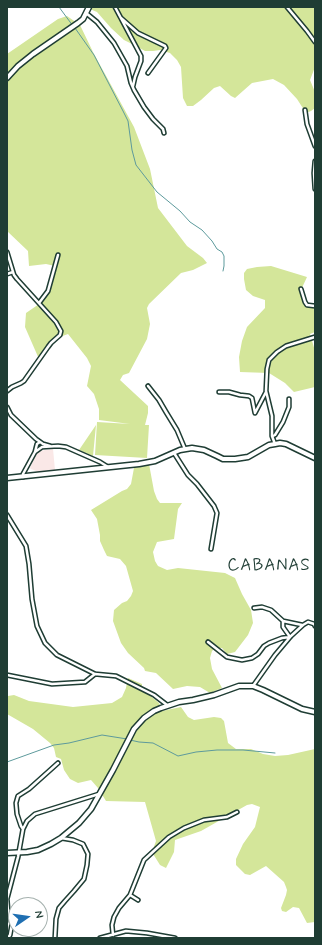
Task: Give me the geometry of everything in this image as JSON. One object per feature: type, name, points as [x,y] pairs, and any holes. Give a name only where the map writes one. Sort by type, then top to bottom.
[{"type":"street","points":[[7,78],[18,66],[83,19],[89,7]]},
{"type":"street","points":[[115,7],[141,56],[141,61],[133,87]]},
{"type":"street","points":[[287,7],[315,42]]},
{"type":"street","points":[[86,13],[97,22],[114,43],[127,66],[131,83],[144,107],[164,133]]},
{"type":"street","points":[[120,17],[138,33],[165,46],[166,48],[148,73]]},
{"type":"street","points":[[305,110],[315,146]]},
{"type":"street","points":[[315,161],[315,189]]},
{"type":"street","points":[[7,252],[17,279],[21,285],[40,303],[58,326],[61,334],[48,346],[24,381],[21,384],[12,387],[7,392]]},
{"type":"street","points":[[40,303],[48,291],[58,255]]},
{"type":"street","points":[[7,274],[14,272]]},
{"type":"street","points":[[301,289],[307,305],[315,306]]},
{"type":"street","points":[[274,444],[272,436],[272,416],[266,391],[269,360],[276,352],[286,346],[315,337]]},
{"type":"street","points":[[148,386],[159,400],[177,430],[186,449]]},
{"type":"street","points":[[219,392],[229,392],[249,396],[252,398],[255,413],[266,391]]},
{"type":"street","points":[[272,436],[275,435],[283,422],[289,399]]},
{"type":"street","points":[[7,407],[11,415],[36,439],[41,448]]},
{"type":"street","points":[[7,478],[146,463],[186,449],[204,450],[223,459],[235,459],[248,457],[274,444],[280,443],[286,444],[315,458]]},
{"type":"street","points":[[39,444],[66,447],[108,467]]},
{"type":"street","points":[[39,444],[41,448]]},
{"type":"street","points":[[23,477],[24,471],[39,444]]},
{"type":"street","points":[[35,452],[41,448],[50,446]]},
{"type":"street","points":[[174,453],[188,475],[198,484],[214,506],[217,513],[212,549]]},
{"type":"street","points":[[7,515],[26,546],[37,626],[45,643],[57,655],[94,674],[116,676],[154,695],[167,705]]},
{"type":"street","points":[[254,608],[262,607],[271,610],[283,621],[302,625]]},
{"type":"street","points":[[283,621],[283,627],[290,637]]},
{"type":"street","points":[[253,686],[275,655],[302,625],[308,622],[314,624],[315,626]]},
{"type":"street","points":[[208,642],[227,656],[242,660],[252,658],[268,643],[290,637]]},
{"type":"street","points":[[7,675],[52,684],[85,682],[94,674]]},
{"type":"street","points":[[7,854],[38,850],[61,838],[79,823],[91,809],[100,794],[134,729],[144,718],[167,705],[214,695],[239,686],[253,686],[302,709],[315,712]]},
{"type":"street","points":[[23,829],[16,814],[16,803],[18,796],[58,763]]},
{"type":"street","points":[[8,938],[12,924],[8,911],[7,899],[19,853],[23,829],[27,821],[35,814],[100,794]]},
{"type":"street","points":[[113,934],[112,925],[114,917],[119,908],[130,895],[144,860],[169,837],[184,828],[204,820],[227,817],[237,812]]},
{"type":"street","points":[[55,938],[56,919],[60,908],[64,901],[74,892],[84,879],[88,865],[88,854],[83,844],[73,840],[61,838]]},
{"type":"street","points":[[130,895],[138,900]]},
{"type":"street","points":[[100,938],[126,931],[175,938]]},
{"type":"shaded area","points":[[53,449],[55,470],[39,472],[30,468],[36,454],[40,451]]},
{"type":"green space","points":[[85,7],[315,7],[315,67],[310,80],[315,92],[315,108],[306,113],[297,99],[284,85],[273,79],[252,83],[235,98],[220,86],[214,88],[193,106],[187,106],[183,98],[181,67],[170,53],[160,50],[145,51],[124,40],[97,12]]},
{"type":"green space","points":[[67,16],[80,25],[134,127],[150,169],[158,208],[187,246],[203,258],[207,263],[193,270],[181,273],[149,304],[147,308],[150,324],[147,339],[129,373],[123,375],[120,380],[148,406],[145,425],[149,425],[147,458],[95,455],[97,422],[130,424],[99,420],[99,409],[94,394],[87,386],[91,366],[87,358],[68,334],[57,338],[39,359],[25,327],[26,313],[42,302],[52,286],[55,266],[46,264],[29,266],[28,251],[7,231],[7,54],[58,19]]},
{"type":"green space","points":[[271,266],[307,277],[301,290],[304,304],[313,305],[315,315],[315,332],[310,334],[315,351],[315,387],[294,392],[285,383],[269,373],[240,372],[239,357],[242,341],[247,327],[265,308],[265,300],[253,296],[246,290],[244,273],[247,269]]},
{"type":"green space","points":[[96,425],[93,456],[79,450]]},
{"type":"green space","points":[[149,464],[154,491],[160,503],[182,503],[178,509],[174,539],[157,542],[153,552],[158,566],[167,570],[178,568],[225,573],[235,578],[251,610],[253,623],[248,635],[235,652],[227,654],[222,648],[215,648],[212,651],[210,658],[212,669],[222,688],[210,693],[200,687],[187,686],[173,689],[156,673],[145,671],[121,643],[113,621],[114,610],[122,603],[127,601],[133,591],[126,566],[120,559],[107,556],[100,541],[97,519],[91,510],[127,489],[131,484],[134,468]]},
{"type":"green space","points":[[128,678],[142,684],[142,689],[159,703],[162,711],[181,707],[188,717],[194,720],[214,717],[221,718],[224,721],[228,743],[236,749],[251,749],[263,754],[275,756],[288,755],[315,749],[315,922],[307,923],[299,908],[293,907],[286,912],[282,911],[281,908],[287,890],[286,887],[284,882],[266,866],[250,875],[245,874],[236,865],[236,859],[243,844],[255,827],[260,807],[252,804],[247,805],[201,831],[175,840],[174,852],[166,868],[160,865],[152,852],[156,841],[145,802],[106,801],[91,780],[78,783],[70,779],[64,770],[61,759],[56,757],[54,748],[50,743],[33,729],[7,714],[7,697],[14,695],[29,701],[73,707],[112,703],[122,697]]},
{"type":"waterway","points":[[59,7],[73,26]]},
{"type":"waterway","points":[[75,28],[94,55],[128,121],[132,150],[136,165],[157,192],[180,211],[190,222],[202,230],[217,249],[222,252],[224,256],[223,271]]},
{"type":"waterway","points":[[7,762],[54,745],[102,735],[127,739]]},
{"type":"waterway","points":[[130,740],[153,743],[178,756],[196,752],[217,750],[243,750],[275,753]]},
{"type":"district","name":"CABANAS","points":[[269,566]]}]
